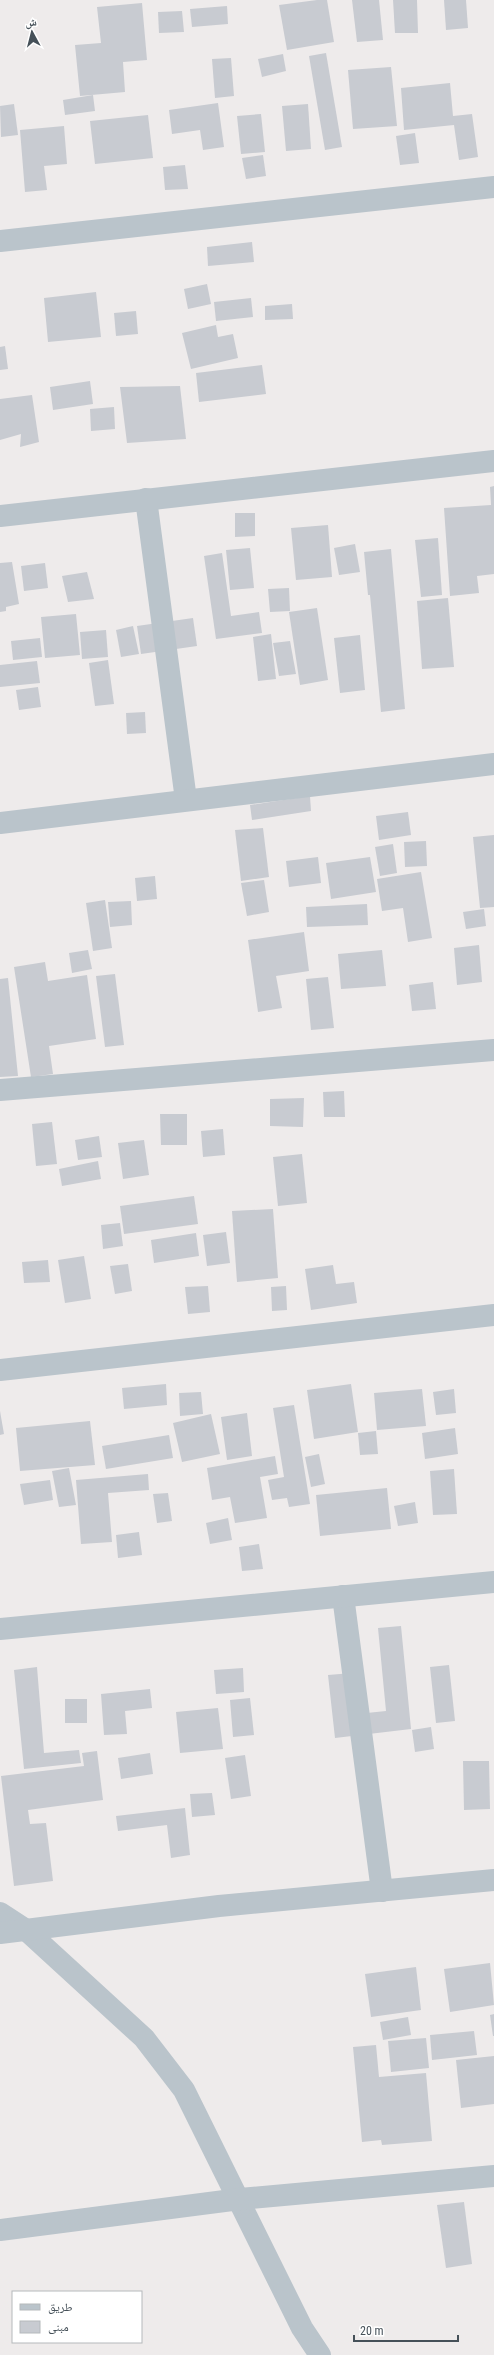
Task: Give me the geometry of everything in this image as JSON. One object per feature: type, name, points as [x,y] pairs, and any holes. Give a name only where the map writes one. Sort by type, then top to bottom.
[{"type":"street","points":[[0,241],[494,187]]},
{"type":"street","points":[[0,516],[494,460]]},
{"type":"street","points":[[146,499],[186,800]]},
{"type":"street","points":[[0,823],[494,764]]},
{"type":"street","points":[[0,1090],[494,1050]]},
{"type":"street","points":[[0,1370],[494,1315]]},
{"type":"street","points":[[0,1629],[494,1582]]},
{"type":"street","points":[[342,1596],[382,1891]]},
{"type":"street","points":[[0,1933],[219,1906],[494,1880]]},
{"type":"street","points":[[0,1913],[26,1930],[144,2038],[184,2090],[240,2199],[302,2328],[320,2355]]},
{"type":"street","points":[[0,2230],[240,2199],[494,2176]]},
{"type":"building","points":[[327,0],[334,42],[287,50],[279,5]]},
{"type":"building","points":[[352,0],[379,0],[383,40],[357,42]]},
{"type":"building","points":[[393,0],[417,0],[418,33],[395,33]]},
{"type":"building","points":[[444,0],[466,0],[468,28],[446,30]]},
{"type":"building","points":[[142,3],[147,60],[123,62],[125,92],[80,96],[75,45],[101,43],[97,7]]},
{"type":"building","points":[[227,6],[228,24],[192,27],[190,9]]},
{"type":"building","points":[[182,11],[184,32],[159,33],[158,12]]},
{"type":"building","points":[[326,53],[342,147],[325,150],[309,56]]},
{"type":"building","points":[[283,54],[286,71],[262,77],[258,59]]},
{"type":"building","points":[[231,58],[234,96],[215,98],[212,59]]},
{"type":"building","points":[[391,67],[397,126],[353,129],[348,70]]},
{"type":"building","points":[[450,83],[453,116],[472,114],[478,157],[459,160],[454,125],[404,130],[401,88]]},
{"type":"building","points":[[93,95],[95,111],[65,115],[63,100]]},
{"type":"building","points":[[218,103],[224,147],[203,150],[200,130],[172,134],[169,110]]},
{"type":"building","points":[[14,104],[18,135],[1,137],[0,106]]},
{"type":"building","points":[[308,104],[311,149],[286,151],[282,106]]},
{"type":"building","points":[[261,114],[265,152],[241,154],[237,116]]},
{"type":"building","points":[[148,115],[153,158],[95,164],[90,121]]},
{"type":"building","points":[[64,126],[67,164],[44,166],[47,190],[25,192],[20,130]]},
{"type":"building","points":[[415,133],[419,163],[400,165],[396,136]]},
{"type":"building","points":[[263,155],[266,176],[246,179],[242,158]]},
{"type":"building","points":[[185,165],[188,189],[165,190],[163,167]]},
{"type":"building","points":[[252,242],[254,262],[208,266],[207,247]]},
{"type":"building","points":[[207,284],[211,304],[188,309],[184,289]]},
{"type":"building","points":[[96,292],[101,337],[48,342],[44,298]]},
{"type":"building","points":[[251,298],[253,317],[216,321],[214,302]]},
{"type":"building","points":[[292,304],[293,319],[265,320],[265,306]]},
{"type":"building","points":[[136,311],[138,334],[116,336],[114,313]]},
{"type":"building","points":[[216,325],[218,337],[233,334],[238,358],[191,369],[182,333]]},
{"type":"building","points":[[5,346],[8,369],[0,370],[0,347]]},
{"type":"building","points":[[262,365],[266,394],[199,402],[196,373]]},
{"type":"building","points":[[90,381],[93,404],[53,410],[50,387]]},
{"type":"building","points":[[180,386],[186,439],[127,443],[120,387]]},
{"type":"building","points":[[32,395],[39,442],[20,447],[21,434],[0,440],[0,399]]},
{"type":"building","points":[[114,407],[115,429],[91,431],[90,409]]},
{"type":"building","points":[[494,486],[494,574],[477,576],[479,593],[450,596],[444,508],[491,505],[490,487]]},
{"type":"building","points":[[235,513],[255,513],[255,536],[235,537]]},
{"type":"building","points":[[328,525],[332,577],[296,580],[291,528]]},
{"type":"building","points":[[438,538],[442,595],[421,597],[415,540]]},
{"type":"building","points":[[355,544],[360,572],[339,575],[334,548]]},
{"type":"building","points":[[250,548],[254,588],[230,590],[226,550]]},
{"type":"building","points":[[391,549],[405,709],[381,712],[370,595],[368,595],[364,552]]},
{"type":"building","points":[[222,553],[231,616],[259,612],[262,633],[216,639],[204,556]]},
{"type":"building","points":[[12,562],[19,604],[6,607],[6,611],[0,612],[0,563]]},
{"type":"building","points":[[45,563],[48,588],[24,591],[21,566]]},
{"type":"building","points":[[87,572],[94,599],[68,602],[62,576]]},
{"type":"building","points":[[289,588],[290,611],[270,612],[268,589]]},
{"type":"building","points":[[448,598],[454,667],[422,669],[417,601]]},
{"type":"building","points":[[317,608],[328,680],[300,685],[289,612]]},
{"type":"building","points":[[76,614],[80,655],[45,658],[41,617]]},
{"type":"building","points":[[193,618],[197,646],[141,654],[137,626]]},
{"type":"building","points":[[133,626],[139,654],[121,657],[116,630]]},
{"type":"building","points":[[106,630],[108,657],[82,659],[80,632]]},
{"type":"building","points":[[271,634],[276,679],[258,681],[253,637]]},
{"type":"building","points":[[360,635],[365,690],[340,693],[334,638]]},
{"type":"building","points":[[40,638],[42,657],[13,660],[11,641]]},
{"type":"building","points":[[290,641],[296,674],[279,676],[273,643]]},
{"type":"building","points":[[108,660],[114,704],[95,706],[89,663]]},
{"type":"building","points":[[37,661],[40,683],[0,687],[0,665]]},
{"type":"building","points":[[38,687],[41,707],[19,710],[16,690]]},
{"type":"building","points":[[145,712],[146,733],[127,734],[126,713]]},
{"type":"building","points":[[310,796],[311,811],[252,820],[250,805]]},
{"type":"building","points":[[408,812],[411,835],[379,840],[376,816]]},
{"type":"building","points":[[263,828],[269,877],[241,881],[235,830]]},
{"type":"building","points":[[494,835],[494,907],[480,908],[473,837]]},
{"type":"building","points":[[426,841],[427,866],[405,867],[404,842]]},
{"type":"building","points":[[393,844],[397,873],[380,876],[375,847]]},
{"type":"building","points":[[318,857],[321,883],[289,887],[286,861]]},
{"type":"building","points":[[370,857],[376,892],[331,899],[326,863]]},
{"type":"building","points":[[421,872],[432,938],[408,942],[403,908],[382,911],[377,879]]},
{"type":"building","points":[[155,876],[157,899],[137,901],[135,878]]},
{"type":"building","points":[[264,880],[269,912],[247,916],[241,883]]},
{"type":"building","points":[[105,900],[112,948],[93,951],[86,903]]},
{"type":"building","points":[[131,901],[132,925],[110,927],[108,902]]},
{"type":"building","points":[[367,904],[368,925],[307,927],[306,907]]},
{"type":"building","points":[[484,909],[486,926],[466,929],[463,912]]},
{"type":"building","points":[[304,932],[309,971],[276,976],[282,1008],[258,1012],[248,940]]},
{"type":"building","points":[[479,945],[482,982],[457,985],[454,948]]},
{"type":"building","points":[[88,950],[92,969],[72,973],[69,953]]},
{"type":"building","points":[[382,950],[386,986],[341,989],[338,954]]},
{"type":"building","points":[[45,962],[48,981],[87,975],[96,1039],[49,1046],[53,1074],[31,1077],[14,967]]},
{"type":"building","points":[[115,974],[124,1045],[105,1047],[96,976]]},
{"type":"building","points":[[328,977],[334,1028],[311,1030],[306,979]]},
{"type":"building","points":[[8,978],[18,1076],[0,1077],[0,979]]},
{"type":"building","points":[[433,982],[436,1009],[412,1011],[409,985]]},
{"type":"building","points":[[344,1091],[345,1117],[324,1117],[323,1092]]},
{"type":"building","points":[[304,1098],[303,1127],[270,1126],[270,1099]]},
{"type":"building","points":[[160,1114],[187,1114],[187,1145],[161,1145]]},
{"type":"building","points":[[52,1122],[57,1164],[36,1166],[32,1124]]},
{"type":"building","points":[[223,1129],[225,1155],[203,1157],[201,1131]]},
{"type":"building","points":[[99,1136],[102,1157],[78,1160],[75,1140]]},
{"type":"building","points":[[144,1140],[149,1175],[123,1179],[118,1143]]},
{"type":"building","points":[[302,1154],[307,1203],[278,1206],[273,1157]]},
{"type":"building","points":[[98,1161],[101,1179],[62,1186],[59,1169]]},
{"type":"building","points":[[194,1196],[198,1224],[124,1234],[120,1206]]},
{"type":"building","points":[[273,1209],[278,1278],[237,1282],[232,1211]]},
{"type":"building","points":[[120,1223],[123,1246],[103,1249],[101,1225]]},
{"type":"building","points":[[226,1232],[230,1263],[207,1266],[203,1235]]},
{"type":"building","points":[[196,1233],[199,1256],[154,1263],[151,1240]]},
{"type":"building","points":[[84,1256],[91,1299],[65,1303],[58,1260]]},
{"type":"building","points":[[48,1260],[50,1282],[24,1283],[22,1262]]},
{"type":"building","points":[[128,1264],[132,1291],[115,1294],[110,1266]]},
{"type":"building","points":[[333,1265],[336,1284],[354,1282],[357,1303],[311,1310],[305,1269]]},
{"type":"building","points":[[208,1286],[210,1312],[188,1314],[185,1287]]},
{"type":"building","points":[[286,1286],[287,1310],[272,1311],[271,1287]]},
{"type":"building","points":[[166,1384],[167,1405],[124,1409],[122,1388]]},
{"type":"building","points":[[351,1384],[358,1432],[314,1439],[307,1390]]},
{"type":"building","points":[[422,1389],[426,1426],[377,1430],[374,1393]]},
{"type":"building","points":[[454,1389],[456,1413],[436,1415],[433,1392]]},
{"type":"building","points":[[201,1392],[203,1414],[180,1416],[179,1393]]},
{"type":"building","points":[[294,1405],[310,1504],[289,1507],[287,1498],[272,1500],[268,1480],[284,1477],[273,1408]]},
{"type":"building","points":[[0,1411],[4,1434],[0,1435]]},
{"type":"building","points":[[247,1413],[252,1456],[227,1460],[221,1417]]},
{"type":"building","points":[[211,1414],[220,1454],[182,1462],[173,1423]]},
{"type":"building","points":[[90,1421],[95,1465],[20,1471],[16,1428]]},
{"type":"building","points":[[455,1428],[458,1454],[425,1459],[422,1433]]},
{"type":"building","points":[[376,1431],[378,1454],[360,1455],[358,1433]]},
{"type":"building","points":[[169,1435],[173,1458],[106,1469],[102,1446]]},
{"type":"building","points":[[319,1454],[325,1484],[311,1487],[305,1457]]},
{"type":"building","points":[[275,1456],[278,1474],[260,1477],[267,1518],[235,1523],[230,1497],[212,1500],[207,1468]]},
{"type":"building","points":[[69,1468],[76,1505],[59,1507],[52,1471]]},
{"type":"building","points":[[454,1469],[457,1514],[433,1515],[430,1471]]},
{"type":"building","points":[[148,1474],[149,1490],[108,1493],[112,1542],[81,1544],[76,1480]]},
{"type":"building","points":[[50,1480],[53,1500],[24,1505],[20,1484]]},
{"type":"building","points":[[387,1488],[391,1529],[320,1536],[316,1495]]},
{"type":"building","points":[[168,1493],[172,1521],[157,1523],[153,1494]]},
{"type":"building","points":[[415,1502],[418,1523],[398,1526],[394,1506]]},
{"type":"building","points":[[228,1518],[232,1540],[210,1544],[206,1523]]},
{"type":"building","points":[[139,1532],[142,1555],[118,1558],[116,1535]]},
{"type":"building","points":[[259,1544],[263,1569],[242,1571],[239,1547]]},
{"type":"building","points":[[401,1626],[411,1729],[335,1738],[328,1675],[352,1673],[357,1714],[386,1711],[378,1628]]},
{"type":"building","points":[[449,1665],[455,1721],[436,1723],[430,1667]]},
{"type":"building","points":[[37,1667],[44,1753],[79,1750],[81,1763],[24,1769],[14,1670]]},
{"type":"building","points":[[243,1668],[244,1692],[216,1694],[214,1670]]},
{"type":"building","points":[[150,1689],[152,1708],[125,1711],[127,1734],[104,1735],[101,1694]]},
{"type":"building","points":[[250,1698],[254,1735],[233,1737],[230,1700]]},
{"type":"building","points":[[65,1699],[87,1699],[87,1723],[65,1723]]},
{"type":"building","points":[[218,1708],[223,1749],[180,1753],[176,1712]]},
{"type":"building","points":[[431,1727],[434,1749],[415,1752],[412,1730]]},
{"type":"building","points":[[97,1751],[103,1800],[28,1810],[30,1824],[46,1823],[53,1881],[14,1886],[1,1776],[84,1766],[82,1753]]},
{"type":"building","points":[[150,1753],[153,1774],[121,1779],[118,1758]]},
{"type":"building","points":[[245,1755],[251,1796],[231,1799],[225,1758]]},
{"type":"building","points":[[463,1761],[489,1761],[490,1809],[464,1810]]},
{"type":"building","points":[[212,1793],[215,1815],[192,1817],[190,1794]]},
{"type":"building","points":[[185,1808],[190,1855],[171,1858],[167,1825],[118,1831],[116,1816]]},
{"type":"building","points":[[490,1963],[494,2005],[450,2012],[444,1969]]},
{"type":"building","points":[[416,1967],[421,2010],[371,2017],[365,1974]]},
{"type":"building","points":[[494,2014],[494,2036],[493,2036],[490,2015]]},
{"type":"building","points":[[408,2017],[411,2035],[383,2040],[380,2022]]},
{"type":"building","points":[[474,2031],[477,2055],[432,2060],[430,2035]]},
{"type":"building","points":[[426,2038],[429,2068],[391,2072],[388,2041]]},
{"type":"building","points":[[376,2045],[379,2077],[426,2073],[432,2141],[382,2145],[381,2140],[362,2142],[353,2047]]},
{"type":"building","points":[[494,2056],[494,2104],[461,2108],[456,2060]]},
{"type":"building","points":[[464,2202],[472,2264],[446,2268],[437,2205]]}]
